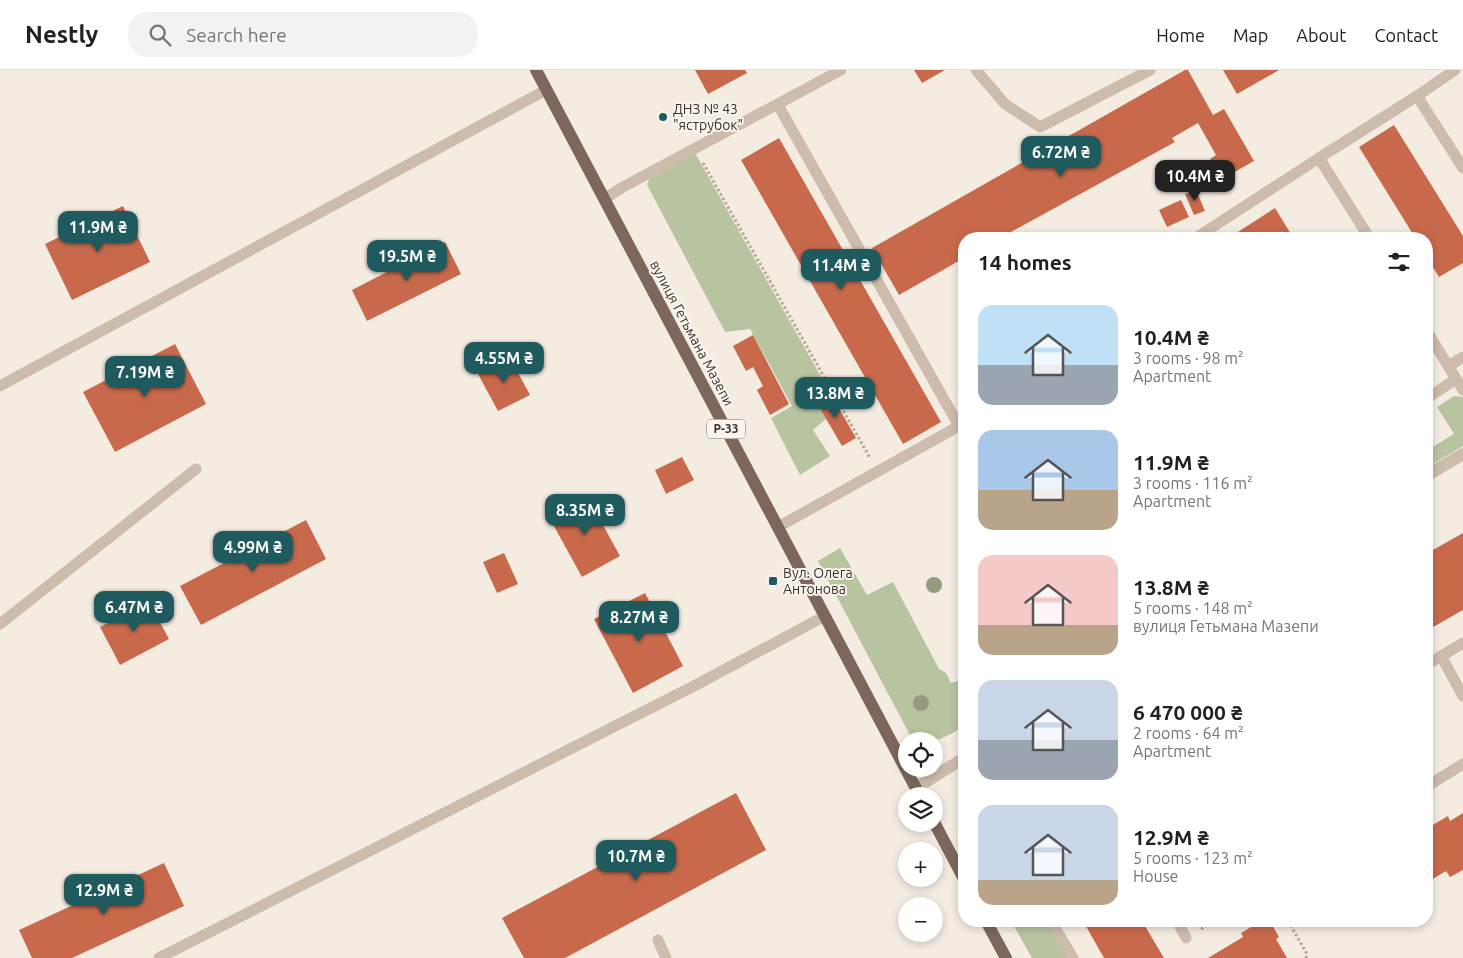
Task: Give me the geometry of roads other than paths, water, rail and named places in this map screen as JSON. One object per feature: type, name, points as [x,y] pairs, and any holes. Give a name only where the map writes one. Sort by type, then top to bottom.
[{"type":"main road","name":"вулиця Гетьмана Мазепи","points":[[536,70],[915,787]]},
{"type":"main road","points":[[939,832],[958,868]]},
{"type":"main road","points":[[989,927],[1006,958]]},
{"type":"street","points":[[1433,472],[1463,454]]},
{"type":"street","points":[[925,787],[958,762]]},
{"type":"lane","points":[[604,199],[841,70]]},
{"type":"lane","points":[[976,70],[1005,104],[1040,127],[1150,70]]},
{"type":"lane","points":[[1205,232],[1455,70]]},
{"type":"lane","points":[[0,386],[546,90]]},
{"type":"lane","points":[[1417,96],[1463,168]]},
{"type":"lane","points":[[778,105],[958,424]]},
{"type":"lane","points":[[1319,158],[1366,232]]},
{"type":"lane","points":[[1433,341],[1463,390]]},
{"type":"lane","points":[[1449,366],[1463,357]]},
{"type":"lane","points":[[1433,394],[1456,379]]},
{"type":"lane","points":[[778,527],[958,427]]},
{"type":"lane","points":[[0,624],[196,469]]},
{"type":"lane","points":[[160,958],[694,686],[824,616]]},
{"type":"lane","points":[[1433,661],[1463,643]]},
{"type":"lane","points":[[1441,656],[1463,696]]},
{"type":"lane","points":[[1433,783],[1463,764]]},
{"type":"lane","points":[[1055,927],[1073,958]]},
{"type":"lane","points":[[1180,927],[1186,938]]},
{"type":"lane","points":[[658,940],[666,958]]},
{"type":"place","name":"ДНЗ № 43 \"яструбок\"","points":[[663,117]]},
{"type":"place","name":"Вул. Олега Антонова","points":[[773,581]]}]
